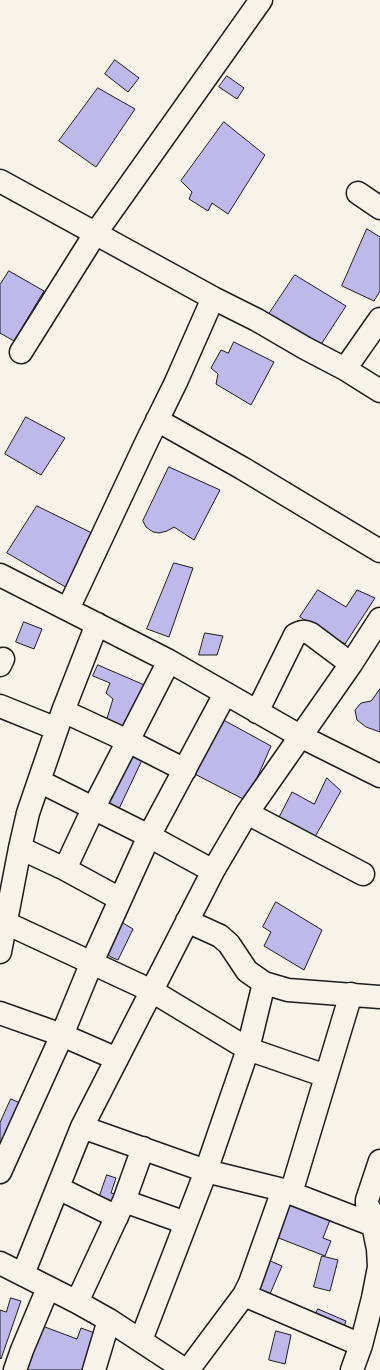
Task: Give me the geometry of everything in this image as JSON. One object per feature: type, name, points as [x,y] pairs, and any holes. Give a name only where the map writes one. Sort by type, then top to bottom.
[{"type":"street","points":[[22,352],[95,234],[261,0]]},
{"type":"street","points":[[0,181],[213,298],[257,320],[380,391]]},
{"type":"street","points":[[358,193],[380,208]]},
{"type":"street","points":[[68,609],[176,382],[213,298]]},
{"type":"street","points":[[345,370],[380,320]]},
{"type":"street","points":[[157,420],[242,468],[380,552]]},
{"type":"street","points":[[0,575],[169,661],[300,736],[380,776]]},
{"type":"street","points":[[22,1274],[82,1127],[213,871],[247,813],[351,664],[380,619]]},
{"type":"street","points":[[0,952],[28,813],[60,720],[97,624]]},
{"type":"street","points":[[257,712],[295,635],[300,632],[305,631],[311,634],[351,664]]},
{"type":"street","points":[[65,869],[93,809],[169,661]]},
{"type":"street","points":[[1,1165],[62,1035],[92,962],[149,836],[225,694]]},
{"type":"street","points":[[0,706],[60,720],[128,741],[185,770]]},
{"type":"street","points":[[39,781],[149,836],[213,871]]},
{"type":"street","points":[[247,813],[363,874]]},
{"type":"street","points":[[20,848],[65,869],[120,898]]},
{"type":"street","points":[[187,921],[220,936],[229,944],[246,971],[264,983],[288,990],[380,997]]},
{"type":"street","points":[[6,923],[152,991],[248,1049],[326,1076]]},
{"type":"street","points":[[141,1340],[206,1171],[248,1049],[264,983]]},
{"type":"street","points":[[0,1263],[109,1320],[187,1370],[244,1295],[250,1284],[287,1191],[326,1076],[351,994]]},
{"type":"street","points":[[0,1013],[62,1035],[117,1059]]},
{"type":"street","points":[[82,1127],[206,1171],[374,1214]]},
{"type":"street","points":[[77,1302],[120,1209],[143,1148]]},
{"type":"street","points":[[356,1369],[361,1345],[374,1317],[380,1267],[374,1214],[367,1204],[367,1200],[380,1161]]},
{"type":"street","points":[[58,1188],[120,1209],[186,1223]]},
{"type":"street","points":[[15,1370],[48,1288]]},
{"type":"street","points":[[244,1295],[361,1345]]},
{"type":"street","points":[[94,1370],[109,1320]]},
{"type":"building","points":[[115,60],[139,78],[128,92],[105,74]]},
{"type":"building","points":[[227,76],[244,88],[237,99],[219,87]]},
{"type":"building","points":[[98,88],[135,109],[96,167],[59,141]]},
{"type":"building","points":[[224,122],[265,155],[228,214],[212,203],[208,211],[189,199],[192,192],[181,181]]},
{"type":"building","points":[[367,229],[380,237],[380,291],[374,301],[342,286]]},
{"type":"building","points":[[9,271],[44,291],[14,341],[0,333],[0,285]]},
{"type":"building","points":[[295,275],[346,306],[320,346],[265,320]]},
{"type":"building","points":[[234,342],[274,362],[251,405],[216,384],[218,374],[211,368],[221,350],[228,353]]},
{"type":"building","points":[[26,417],[65,438],[41,475],[5,454]]},
{"type":"building","points":[[169,467],[220,490],[194,540],[174,527],[159,533],[153,532],[146,527],[143,521]]},
{"type":"building","points":[[37,506],[98,536],[69,589],[7,553]]},
{"type":"building","points":[[174,563],[193,568],[169,637],[147,629]]},
{"type":"building","points":[[318,590],[346,607],[357,590],[375,598],[345,644],[300,617]]},
{"type":"building","points":[[24,622],[42,629],[34,649],[16,642]]},
{"type":"building","points":[[205,633],[223,636],[217,655],[199,655]]},
{"type":"building","points":[[98,665],[149,687],[128,738],[105,725],[113,699],[106,693],[110,683],[93,676]]},
{"type":"building","points":[[380,689],[380,732],[366,727],[357,720],[355,710],[361,703],[371,701]]},
{"type":"building","points":[[218,717],[271,746],[247,801],[187,770]]},
{"type":"building","points":[[126,749],[144,756],[116,815],[97,804]]},
{"type":"building","points":[[327,778],[341,791],[312,842],[276,823],[292,792],[314,804]]},
{"type":"building","points":[[276,902],[322,930],[304,970],[264,946],[271,932],[263,927]]},
{"type":"building","points":[[118,920],[133,929],[118,960],[102,950]]},
{"type":"building","points":[[11,1099],[29,1107],[10,1146],[0,1141],[0,1123]]},
{"type":"building","points":[[107,1175],[116,1178],[111,1193],[119,1195],[114,1210],[97,1204]]},
{"type":"building","points":[[288,1204],[330,1220],[323,1238],[331,1241],[325,1256],[276,1237]]},
{"type":"building","points":[[322,1256],[338,1260],[330,1291],[314,1287]]},
{"type":"building","points":[[268,1260],[282,1266],[267,1301],[253,1295]]},
{"type":"building","points":[[11,1298],[21,1301],[1,1359],[0,1310],[6,1312]]},
{"type":"building","points":[[318,1309],[346,1321],[341,1335],[312,1323]]},
{"type":"building","points":[[37,1324],[77,1339],[81,1328],[95,1333],[82,1370],[21,1370]]},
{"type":"building","points":[[276,1331],[291,1335],[285,1364],[269,1360]]}]
